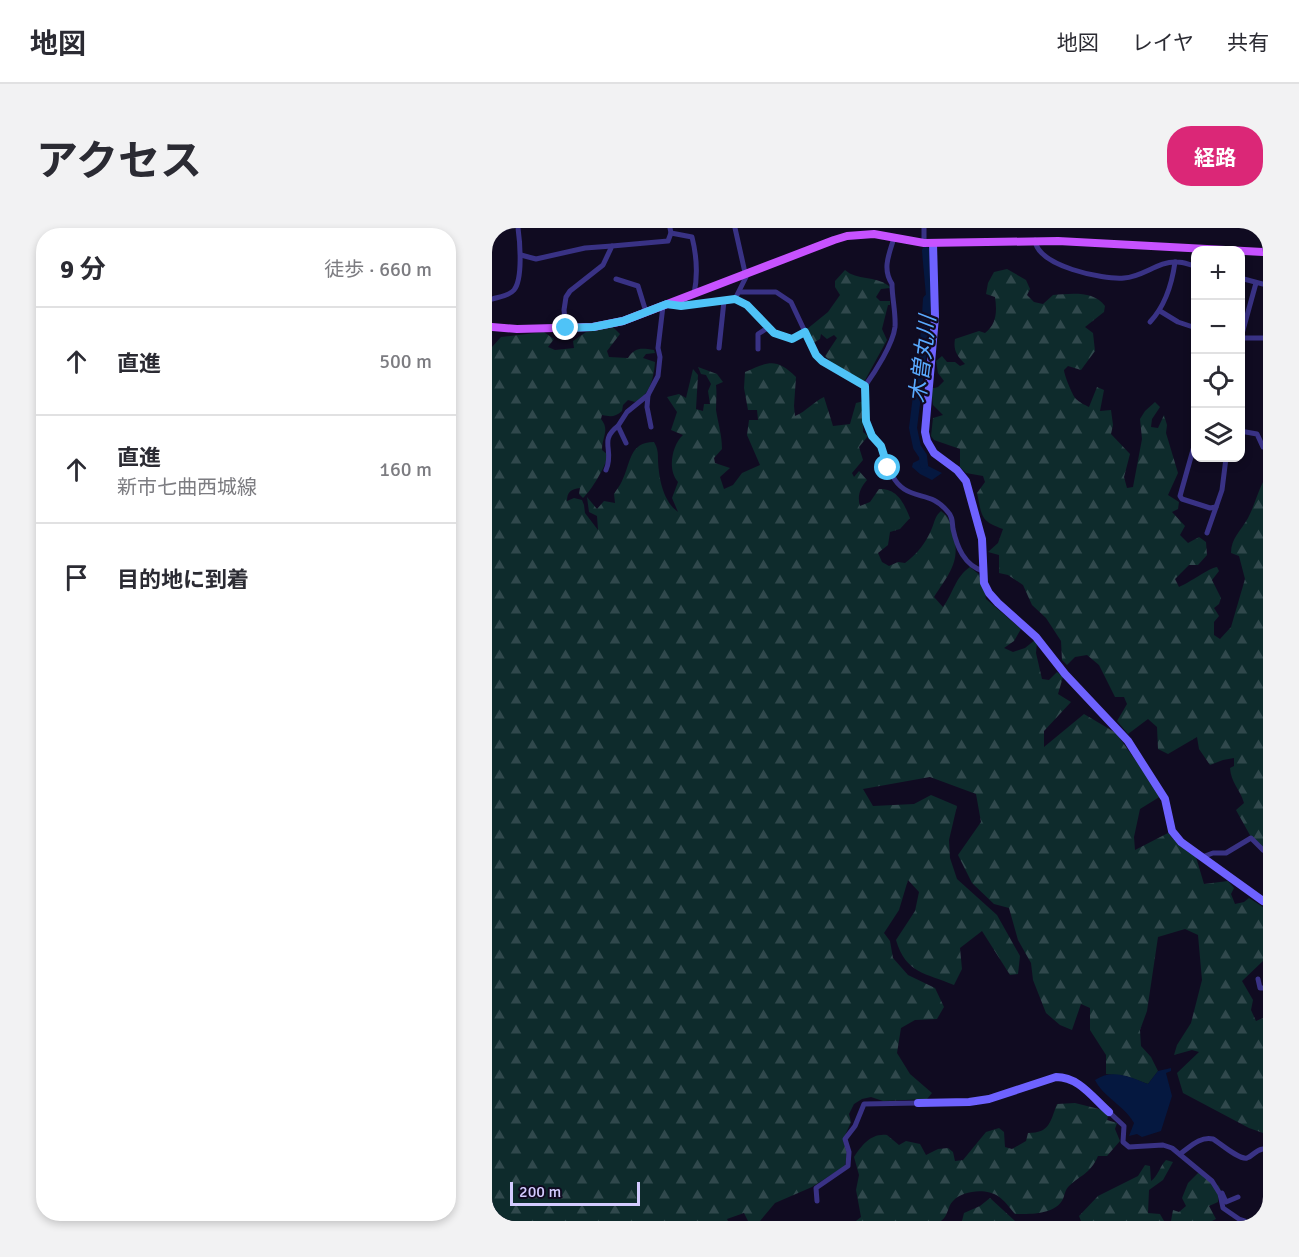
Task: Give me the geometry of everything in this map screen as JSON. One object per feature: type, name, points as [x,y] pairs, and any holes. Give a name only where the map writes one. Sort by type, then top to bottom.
[{"type":"main road","points":[[492,327],[506,329],[593,327],[623,321],[847,236],[874,234],[929,243],[1035,240],[1263,252]]},
{"type":"street","points":[[492,229],[505,228]]},
{"type":"street","points":[[492,299],[513,291],[518,282],[521,255],[518,228]]},
{"type":"street","points":[[735,228],[746,277],[735,299]]},
{"type":"street","points":[[924,228],[929,243],[935,317],[925,432],[934,453],[957,470],[966,481],[982,539],[984,583],[989,593],[1036,637],[1065,674],[1128,741],[1165,799],[1172,831],[1181,842],[1263,902]]},
{"type":"street","points":[[521,255],[536,259],[585,248],[668,241],[671,230],[692,237],[697,256],[697,282],[693,294]]},
{"type":"street","points":[[894,238],[886,264],[892,284],[895,326],[872,377],[865,386],[868,427],[881,446],[894,478],[906,491],[930,497],[946,509],[952,519],[961,552],[968,563],[983,571]]},
{"type":"street","points":[[1035,240],[1037,248],[1053,261],[1089,276],[1126,278],[1158,265],[1175,262],[1191,265]]},
{"type":"street","points":[[566,328],[564,310],[566,297],[570,291],[603,265],[612,246]]},
{"type":"street","points":[[1150,322],[1160,311],[1175,262]]},
{"type":"street","points":[[616,279],[638,286],[646,312]]},
{"type":"street","points":[[1245,280],[1260,284],[1245,327]]},
{"type":"street","points":[[740,292],[776,292],[794,306],[816,355],[822,361],[865,386]]},
{"type":"street","points":[[651,427],[647,407],[648,395],[658,376],[660,357],[658,348],[665,305],[681,306],[735,299],[747,305],[774,333],[792,339],[805,332]]},
{"type":"street","points":[[719,348],[724,301]]},
{"type":"street","points":[[1160,311],[1178,322],[1191,326]]},
{"type":"street","points":[[758,349],[758,334],[769,327]]},
{"type":"street","points":[[1245,338],[1263,338]]},
{"type":"street","points":[[606,470],[610,455],[606,443],[610,432],[618,426],[627,412],[648,395]]},
{"type":"street","points":[[618,426],[626,444]]},
{"type":"street","points":[[1245,432],[1257,434],[1263,447]]},
{"type":"street","points":[[1191,457],[1180,496],[1182,499],[1210,508],[1216,507]]},
{"type":"street","points":[[1207,533],[1222,490],[1226,462]]},
{"type":"street","points":[[1202,857],[1212,853],[1226,853],[1251,838],[1263,850]]},
{"type":"street","points":[[1257,979],[1260,988],[1263,988]]},
{"type":"street","points":[[817,1201],[816,1188],[848,1166],[849,1152],[845,1139],[855,1126],[864,1104],[969,1102],[989,1099],[1056,1077],[1067,1077],[1082,1087],[1124,1126],[1123,1142],[1129,1147],[1163,1145],[1172,1148],[1220,1186],[1226,1202],[1238,1197]]},
{"type":"street","points":[[1180,1154],[1208,1138],[1242,1158],[1248,1158],[1256,1150],[1263,1149]]},
{"type":"street","points":[[1212,1181],[1220,1194],[1223,1208],[1245,1221]]},
{"type":"green space","points":[[1007,269],[1026,280],[1030,289],[1027,295],[1034,302],[1043,304],[1053,295],[1081,294],[1094,297],[1105,306],[1104,312],[1085,327],[1093,333],[1095,351],[1081,370],[1068,366],[1064,370],[1067,380],[1076,399],[1089,407],[1097,387],[1104,390],[1100,411],[1111,410],[1113,425],[1111,434],[1130,454],[1124,477],[1127,488],[1133,487],[1142,439],[1140,419],[1155,402],[1160,407],[1152,419],[1151,427],[1158,428],[1164,415],[1167,425],[1166,433],[1178,473],[1168,495],[1179,502],[1178,509],[1172,512],[1185,526],[1180,535],[1188,543],[1199,537],[1206,542],[1207,555],[1198,565],[1189,565],[1175,579],[1179,587],[1217,567],[1219,571],[1212,580],[1221,598],[1219,604],[1214,608],[1219,616],[1214,622],[1214,635],[1220,639],[1231,627],[1245,579],[1239,556],[1231,553],[1233,543],[1250,514],[1263,482],[1263,848],[1251,837],[1236,810],[1244,803],[1231,773],[1230,768],[1234,766],[1234,758],[1210,765],[1199,749],[1197,737],[1168,754],[1158,749],[1157,727],[1148,719],[1128,734],[1117,721],[1127,704],[1124,697],[1115,697],[1099,665],[1087,655],[1075,657],[1067,665],[1062,660],[1061,641],[1046,618],[1032,605],[1023,585],[1008,575],[999,573],[999,555],[988,552],[998,543],[1003,529],[986,520],[981,512],[977,493],[985,482],[983,476],[966,473],[960,467],[960,449],[934,440],[931,436],[933,418],[943,415],[933,405],[931,389],[938,387],[944,381],[938,373],[936,361],[942,356],[947,362],[955,362],[960,366],[965,364],[956,353],[955,339],[979,331],[985,333],[992,326],[996,302],[995,297],[986,294],[988,283],[994,272]]},
{"type":"green space","points":[[845,270],[855,276],[878,280],[890,288],[881,289],[876,297],[880,301],[890,301],[882,329],[887,340],[864,382],[834,365],[825,356],[837,338],[834,335],[827,339],[821,334],[820,339],[813,343],[807,329],[828,312],[840,295],[835,287],[835,281]]},
{"type":"green space","points":[[613,327],[620,334],[607,351],[609,357],[628,358],[636,350],[645,349],[654,350],[655,353],[646,354],[643,358],[655,362],[648,390],[640,399],[635,402],[628,400],[623,405],[622,411],[617,414],[602,415],[605,430],[602,450],[608,455],[594,484],[583,498],[579,494],[580,488],[572,490],[568,495],[567,501],[574,498],[582,500],[585,513],[598,530],[597,516],[589,512],[587,497],[597,509],[604,501],[615,503],[614,494],[632,455],[635,450],[646,443],[654,442],[655,444],[663,489],[669,502],[678,512],[672,498],[678,482],[673,471],[672,458],[676,445],[683,435],[671,430],[677,412],[667,397],[679,394],[686,398],[693,369],[698,375],[696,409],[703,411],[704,404],[710,404],[708,391],[711,384],[706,375],[701,374],[698,367],[717,374],[723,382],[716,385],[716,410],[722,449],[714,458],[715,463],[730,468],[720,477],[724,489],[733,485],[742,473],[760,465],[747,435],[749,420],[758,420],[757,410],[748,410],[744,388],[745,372],[772,363],[783,366],[796,377],[795,416],[824,397],[833,426],[850,424],[856,403],[864,401],[863,432],[868,436],[859,447],[863,460],[852,473],[854,477],[859,471],[867,480],[860,492],[860,506],[870,502],[879,489],[885,489],[899,498],[910,518],[900,529],[890,532],[888,545],[878,553],[882,562],[889,566],[898,562],[905,563],[924,543],[937,515],[941,511],[944,513],[952,528],[956,551],[952,566],[934,597],[943,607],[961,576],[970,567],[982,577],[986,599],[1021,629],[1014,641],[1004,648],[1013,652],[1025,648],[1035,640],[1042,679],[1049,680],[1057,672],[1063,677],[1058,694],[1071,702],[1044,731],[1044,747],[1084,714],[1116,733],[1161,796],[1140,809],[1134,837],[1135,850],[1168,833],[1180,846],[1196,857],[1204,884],[1228,881],[1234,888],[1231,894],[1235,904],[1249,898],[1263,907],[1263,961],[1242,981],[1253,1000],[1251,1010],[1256,1021],[1263,1018],[1263,1133],[1183,1093],[1177,1073],[1199,1052],[1192,1050],[1174,1055],[1177,1045],[1191,1023],[1202,980],[1198,935],[1185,929],[1158,937],[1147,1011],[1140,1030],[1141,1046],[1151,1057],[1158,1071],[1148,1084],[1126,1076],[1106,1074],[1106,1055],[1090,1030],[1090,1008],[1081,1004],[1072,1030],[1060,1025],[1046,1013],[1033,980],[1031,963],[1018,940],[1009,908],[994,904],[972,883],[958,855],[981,822],[976,794],[930,777],[863,789],[873,806],[914,804],[931,795],[957,806],[949,840],[950,858],[957,879],[997,915],[1020,956],[1018,974],[1010,975],[982,931],[960,948],[962,969],[954,985],[918,971],[905,960],[896,940],[915,911],[919,892],[908,880],[899,910],[884,933],[890,941],[893,958],[908,975],[935,988],[944,1007],[937,1019],[915,1020],[901,1028],[897,1053],[910,1074],[932,1093],[927,1099],[883,1101],[871,1097],[854,1104],[849,1114],[851,1122],[843,1140],[847,1153],[845,1166],[812,1187],[775,1203],[760,1221],[748,1221],[744,1213],[727,1219],[728,1221],[492,1221],[492,347],[501,337],[544,332],[554,339],[548,347],[555,350],[574,348],[573,341],[586,332]]},
{"type":"green space","points":[[1075,1103],[1103,1110],[1108,1116],[1107,1120],[1117,1123],[1115,1129],[1120,1141],[1107,1156],[1098,1156],[1089,1170],[1068,1188],[1063,1199],[1054,1208],[1042,1212],[1015,1214],[993,1193],[975,1191],[957,1197],[941,1221],[856,1221],[861,1217],[856,1190],[859,1175],[854,1157],[872,1138],[887,1135],[899,1145],[906,1141],[920,1144],[926,1155],[938,1149],[948,1148],[953,1152],[955,1161],[963,1160],[986,1132],[999,1128],[1004,1132],[1005,1147],[1012,1149],[1026,1141],[1028,1133],[1045,1129],[1051,1121],[1057,1104]]},
{"type":"green space","points":[[1166,1160],[1173,1162],[1163,1180],[1149,1190],[1148,1213],[1160,1214],[1164,1221],[1081,1221],[1079,1216],[1098,1196],[1138,1176],[1145,1165],[1150,1166],[1151,1181]]},
{"type":"green space","points":[[1199,1172],[1219,1186],[1222,1193],[1218,1195],[1218,1202],[1209,1206],[1216,1219],[1212,1221],[1171,1221],[1173,1210],[1179,1212],[1186,1206],[1182,1198],[1188,1183]]},
{"type":"green space","points":[[990,1198],[1015,1221],[962,1221],[964,1213],[980,1206]]},
{"type":"water","points":[[921,459],[924,464],[942,473],[932,480],[920,474],[912,467],[913,463]]},
{"type":"water","points":[[1171,1068],[1171,1071],[1166,1073],[1172,1096],[1161,1131],[1142,1137],[1137,1134],[1129,1136],[1134,1123],[1103,1092],[1095,1080],[1101,1076],[1115,1074],[1128,1076],[1148,1084],[1158,1071]]},
{"type":"waterway","name":"木曽丸川","points":[[924,465],[913,428],[927,299],[930,296],[926,251]]},
{"type":"route","points":[[566,328],[593,327],[623,321],[667,304],[681,306],[735,299],[747,305],[774,333],[792,339],[805,332],[816,355],[822,361],[865,386],[866,421],[872,436],[881,446],[888,468]]}]
